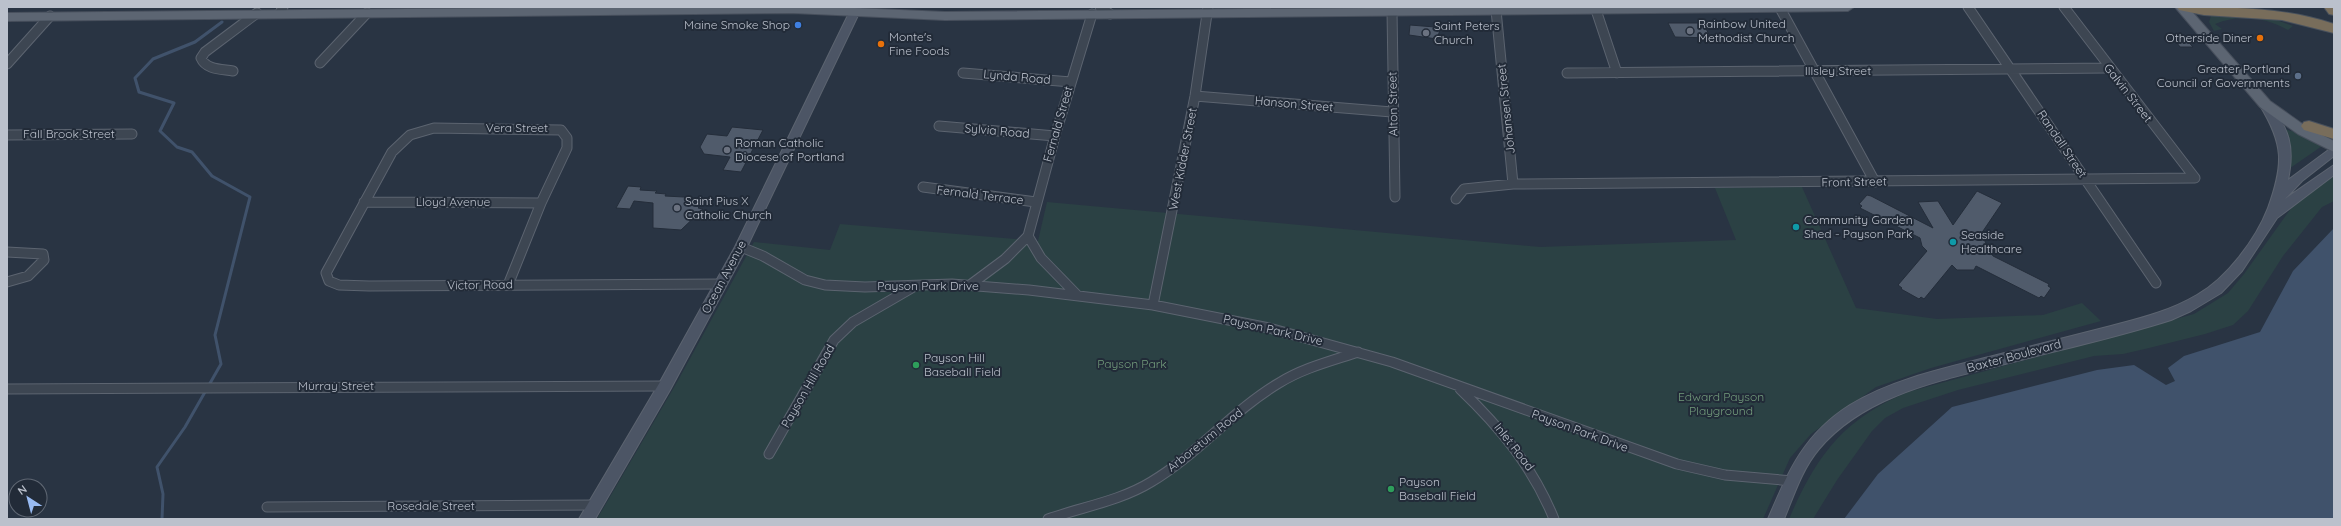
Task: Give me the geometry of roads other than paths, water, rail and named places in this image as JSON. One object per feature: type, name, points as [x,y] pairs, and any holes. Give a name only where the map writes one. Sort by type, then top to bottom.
[{"type":"highway","points":[[2183,7],[2197,10],[2266,13],[2292,17],[2334,29]]},
{"type":"highway","points":[[2330,7],[2334,11]]},
{"type":"highway","points":[[2308,130],[2334,134]]},
{"type":"main road","points":[[7,17],[257,13],[277,10],[368,13],[462,9],[856,9],[944,16],[1208,10],[1392,11],[1470,9],[1596,10],[1848,7]]},
{"type":"main road","points":[[2183,7],[2265,104],[2334,147]]},
{"type":"main road","points":[[2225,56],[2276,104],[2308,130]]},
{"type":"main road","points":[[2280,127],[2308,130]]},
{"type":"street","name":"Randall Street","points":[[1968,7],[2156,283]]},
{"type":"street","name":"Galvin Street","points":[[2064,7],[2108,68],[2195,178]]},
{"type":"street","points":[[1780,8],[1816,71],[1874,182]]},
{"type":"street","name":"Ocean Avenue","points":[[588,519],[665,386],[741,247],[856,9]]},
{"type":"street","name":"West Kidder Street","points":[[1153,305],[1195,96],[1208,10]]},
{"type":"street","name":"Johansen Street","points":[[1496,10],[1513,184]]},
{"type":"street","points":[[1596,10],[1617,73]]},
{"type":"street","name":"Alton Street","points":[[1392,11],[1392,112],[1395,197]]},
{"type":"street","name":"Fernald Street","points":[[1028,236],[1036,202],[1071,82],[1101,12]]},
{"type":"street","points":[[233,71],[212,68],[203,63],[201,58],[205,52],[257,13]]},
{"type":"street","points":[[320,63],[368,13]]},
{"type":"street","points":[[7,64],[50,16]]},
{"type":"street","name":"Illsley Street","points":[[1567,73],[2108,68]]},
{"type":"street","name":"Lynda Road","points":[[963,73],[1071,82]]},
{"type":"street","name":"Hanson Street","points":[[1195,96],[1392,112]]},
{"type":"street","points":[[2265,104],[2280,127],[2286,145],[2286,156],[2277,200]]},
{"type":"street","name":"Sylvia Road","points":[[939,126],[1055,136]]},
{"type":"street","name":"Vera Street","points":[[364,202],[392,152],[403,140],[417,131],[450,128],[562,130],[567,135],[569,141],[567,148],[541,203],[508,284]]},
{"type":"street","points":[[2308,130],[2334,141]]},
{"type":"street","name":"Fall Brook Street","points":[[7,135],[132,134]]},
{"type":"street","name":"Baxter Boulevard","points":[[1776,519],[1805,457],[1824,433],[1849,414],[1874,399],[1950,374],[2166,316],[2202,300],[2233,276],[2271,216],[2277,200],[2296,178],[2334,150]]},
{"type":"street","name":"Baxter Boulevard","points":[[2271,216],[2334,169]]},
{"type":"street","name":"Front Street","points":[[1513,184],[2195,178]]},
{"type":"street","points":[[1456,199],[1464,189],[1513,184]]},
{"type":"street","name":"Fernald Terrace","points":[[923,188],[1036,202]]},
{"type":"street","name":"Lloyd Avenue","points":[[364,202],[541,203]]},
{"type":"street","name":"Victor Road","points":[[364,202],[329,264],[326,273],[330,281],[339,285],[721,284]]},
{"type":"street","points":[[970,285],[1005,259],[1028,236],[1041,258],[1077,295]]},
{"type":"street","name":"Payson Park Drive","points":[[741,247],[763,256],[800,278],[815,283],[845,286],[970,285],[1077,295],[1153,305],[1269,328],[1392,362],[1677,464],[1725,475],[1793,481]]},
{"type":"street","points":[[7,252],[34,252],[43,254],[44,260],[33,273],[23,279],[7,282]]},
{"type":"street","name":"Payson Hill Road","points":[[768,454],[834,340],[853,322],[916,286]]},
{"type":"street","name":"Arboretum Road","points":[[1048,519],[1110,501],[1135,491],[1168,471],[1237,413],[1279,382],[1308,369],[1358,352]]},
{"type":"street","name":"Murray Street","points":[[7,389],[665,386]]},
{"type":"street","name":"Inlet Road","points":[[1458,386],[1497,425],[1522,455],[1536,475],[1554,519]]},
{"type":"street","name":"Rosedale Street","points":[[267,507],[596,505]]},
{"type":"water","points":[[2334,228],[2334,519],[1844,519],[1878,474],[1952,407],[2097,370],[2134,365],[2166,385],[2175,381],[2168,368],[2184,356],[2260,332],[2293,271]]},
{"type":"waterway","points":[[162,519],[163,494],[157,467],[185,427],[221,364],[215,335],[250,197],[212,176],[192,152],[177,147],[160,131],[174,103],[139,92],[135,78],[153,59],[195,42],[222,22]]},
{"type":"place","name":"Maine Smoke Shop","points":[[798,25]]},
{"type":"place","name":"Rainbow United Methodist Church","points":[[1690,31]]},
{"type":"place","name":"Saint Peters Church","points":[[1426,33]]},
{"type":"place","name":"Otherside Diner","points":[[2260,38]]},
{"type":"place","name":"Monte's Fine Foods","points":[[881,44]]},
{"type":"place","name":"Greater Portland Council of Governments","points":[[2298,76]]},
{"type":"place","name":"Roman Catholic Diocese of Portland","points":[[727,150]]},
{"type":"place","name":"Saint Pius X Catholic Church","points":[[677,208]]},
{"type":"place","name":"Community Garden Shed - Payson Park","points":[[1796,227]]},
{"type":"place","name":"Seaside Healthcare","points":[[1953,242]]},
{"type":"place","name":"Payson Hill Baseball Field","points":[[916,365]]},
{"type":"place","name":"Payson Baseball Field","points":[[1391,489]]},
{"type":"park label","name":"Payson Park","points":[[1132,364]]},
{"type":"park label","name":"Edward Payson Playground","points":[[1721,404]]}]
